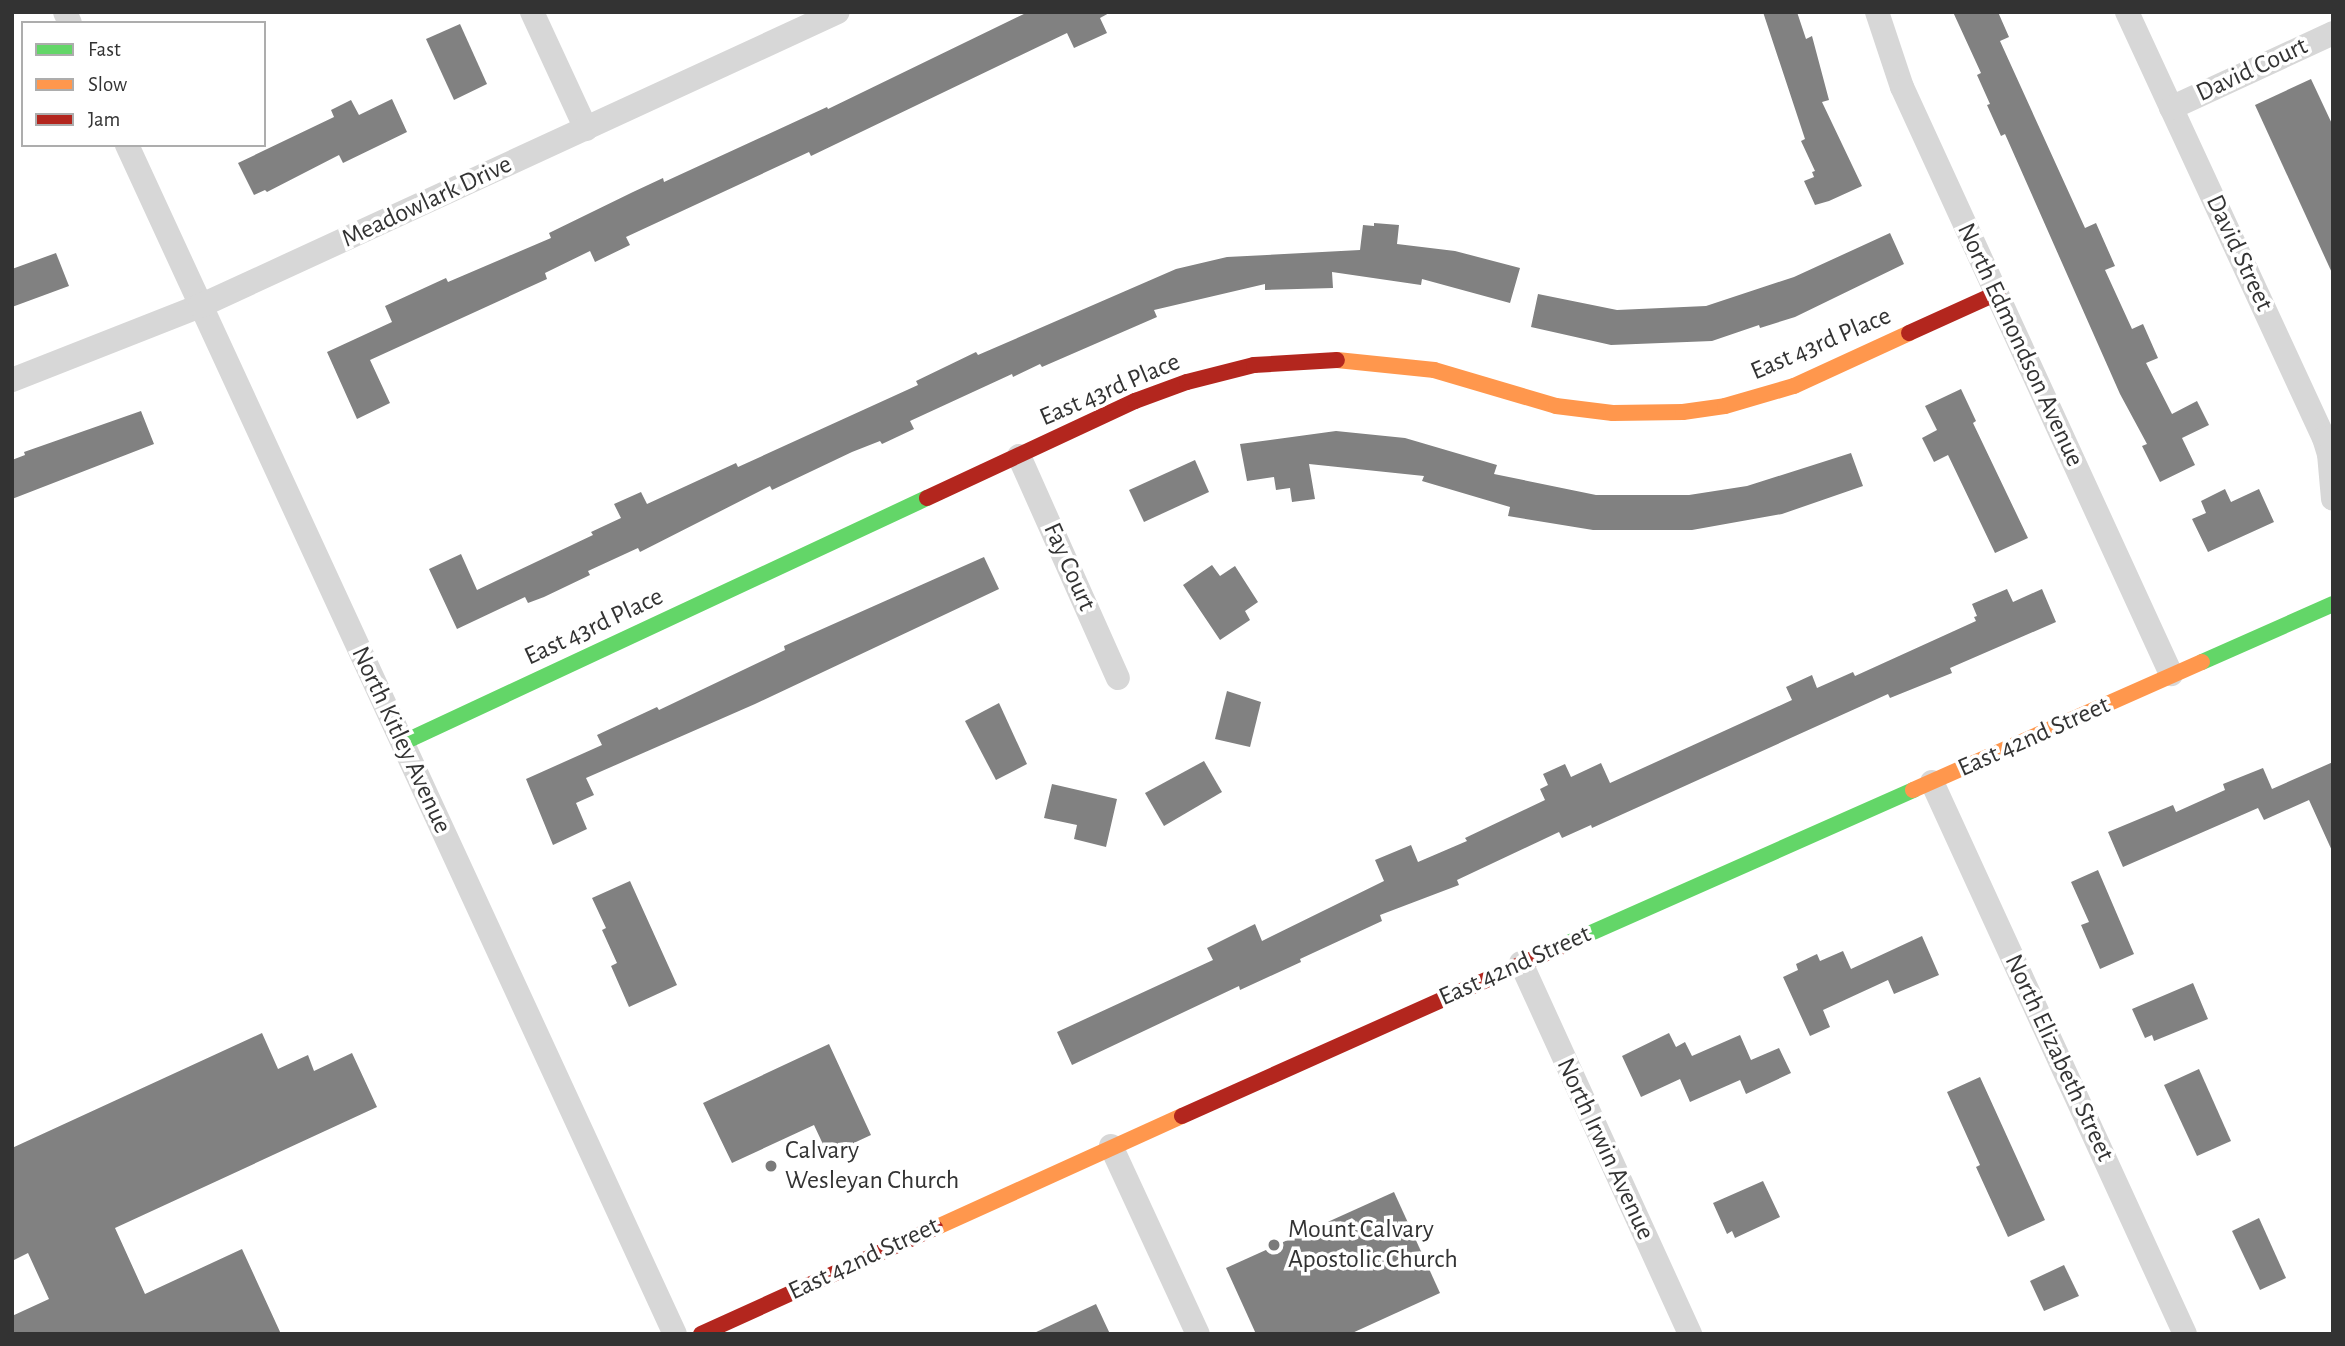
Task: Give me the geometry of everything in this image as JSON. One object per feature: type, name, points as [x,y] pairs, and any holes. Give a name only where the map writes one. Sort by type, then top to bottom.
[{"type":"street","points":[[532,12],[586,129]]},
{"type":"street","name":"Meadowlark Drive","points":[[12,380],[200,306],[838,12]]},
{"type":"street","name":"North Edmondson Avenue","points":[[1877,12],[1902,87],[2171,674]]},
{"type":"street","name":"David Street","points":[[2127,12],[2324,438],[2333,499]]},
{"type":"street","name":"David Court","points":[[2172,108],[2333,33]]},
{"type":"street","name":"North Kitley Avenue","points":[[128,147],[675,1334]]},
{"type":"street","name":"East 43rd Place","points":[[402,743],[1135,401],[1187,382],[1254,365],[1324,359],[1434,370],[1556,406],[1598,412],[1670,413],[1725,406],[1794,386],[1997,293]]},
{"type":"street","name":"Fay Court","points":[[1019,456],[1118,678]]},
{"type":"street","name":"East 42nd Street","points":[[701,1334],[1111,1146],[2333,604]]},
{"type":"street","name":"North Elizabeth Street","points":[[1932,782],[2185,1334]]},
{"type":"street","name":"North Irwin Avenue","points":[[1521,963],[1690,1334]]},
{"type":"street","points":[[1111,1146],[1198,1334]]},
{"type":"building","points":[[1028,12],[1111,12],[1100,18],[1107,33],[1074,48],[1067,33],[811,156],[809,152],[626,237],[630,245],[595,262],[590,251],[545,273],[547,279],[370,360],[390,403],[357,419],[327,352],[392,322],[385,306],[446,278],[448,282],[551,238],[549,233],[633,192],[663,178],[664,182],[827,107],[828,109]]},
{"type":"building","points":[[1763,12],[1797,12],[1806,39],[1812,36],[1829,100],[1822,102],[1862,186],[1829,201],[1815,205],[1804,181],[1814,177],[1812,172],[1815,171],[1801,141],[1805,139]]},
{"type":"building","points":[[1953,12],[1998,12],[2009,37],[2000,41],[2085,228],[2096,223],[2115,266],[2105,270],[2132,329],[2143,324],[2158,358],[2146,363],[2172,414],[2197,401],[2209,425],[2182,438],[2195,465],[2160,482],[2142,446],[2147,444],[2120,394],[2005,134],[2001,136],[1987,105],[1990,104],[1977,75],[1981,73]]},
{"type":"building","points":[[460,24],[487,84],[454,100],[426,39]]},
{"type":"building","points":[[2311,79],[2333,126],[2333,275],[2255,105]]},
{"type":"building","points":[[392,99],[407,132],[343,163],[339,155],[267,192],[265,190],[254,195],[238,163],[334,117],[331,110],[351,100],[359,115]]},
{"type":"building","points":[[1374,223],[1399,225],[1397,244],[1455,251],[1520,268],[1510,303],[1422,279],[1421,285],[1332,272],[1333,288],[1265,290],[1265,284],[1154,310],[1157,317],[1042,367],[1040,364],[1013,377],[1012,374],[910,421],[914,429],[882,444],[880,441],[852,452],[772,490],[770,486],[640,552],[638,548],[588,571],[590,575],[544,597],[528,603],[525,597],[457,629],[429,569],[461,554],[477,590],[593,535],[591,532],[621,518],[614,504],[641,492],[647,504],[736,463],[738,467],[918,385],[916,381],[976,352],[978,355],[1176,269],[1227,257],[1360,250],[1363,225],[1374,226]]},
{"type":"building","points":[[1890,233],[1904,264],[1795,317],[1760,328],[1759,325],[1712,341],[1611,345],[1531,327],[1538,294],[1617,310],[1706,306],[1794,277]]},
{"type":"building","points":[[56,253],[69,286],[12,307],[12,269]]},
{"type":"building","points":[[1961,389],[1976,421],[1973,423],[2028,538],[1995,553],[1948,455],[1934,462],[1922,438],[1937,430],[1925,406]]},
{"type":"building","points":[[141,411],[154,444],[12,499],[12,460],[25,455],[24,452]]},
{"type":"building","points":[[1336,431],[1405,438],[1497,465],[1494,474],[1596,495],[1689,495],[1747,486],[1851,453],[1863,486],[1782,514],[1692,530],[1593,530],[1508,516],[1510,507],[1422,481],[1424,476],[1309,464],[1315,499],[1292,502],[1290,488],[1276,490],[1274,477],[1247,481],[1240,444]]},
{"type":"building","points":[[1195,460],[1209,492],[1144,522],[1129,490]]},
{"type":"building","points":[[2225,489],[2231,502],[2259,489],[2274,522],[2208,552],[2192,519],[2206,513],[2201,501]]},
{"type":"building","points":[[984,557],[999,589],[755,704],[586,778],[594,795],[576,803],[587,829],[553,845],[526,779],[602,745],[597,735],[657,707],[659,710],[785,650],[784,646]]},
{"type":"building","points":[[1212,565],[1220,576],[1235,566],[1258,602],[1245,611],[1250,620],[1220,640],[1183,585]]},
{"type":"building","points":[[2007,589],[2013,602],[2042,589],[2056,622],[1950,668],[1952,673],[1890,698],[1888,694],[1592,828],[1591,825],[1562,838],[1559,832],[1457,880],[1459,885],[1380,915],[1382,921],[1300,959],[1301,962],[1240,990],[1239,986],[1072,1065],[1057,1032],[1213,960],[1207,948],[1255,924],[1262,941],[1384,881],[1375,860],[1411,845],[1418,862],[1467,841],[1465,838],[1545,800],[1540,789],[1548,785],[1543,774],[1565,764],[1571,777],[1601,763],[1610,783],[1792,700],[1786,687],[1812,675],[1817,688],[1853,672],[1855,676],[1976,621],[1974,617],[1977,616],[1972,604]]},
{"type":"building","points":[[1227,691],[1261,702],[1250,747],[1215,739]]},
{"type":"building","points":[[999,703],[1027,764],[996,780],[965,721]]},
{"type":"building","points":[[1204,761],[1222,792],[1164,826],[1145,793]]},
{"type":"building","points":[[2333,762],[2333,853],[2309,800],[2264,820],[2258,808],[2123,867],[2108,832],[2173,805],[2176,812],[2225,790],[2223,784],[2263,768],[2272,789]]},
{"type":"building","points":[[1052,784],[1117,799],[1106,847],[1074,839],[1077,825],[1044,818]]},
{"type":"building","points":[[2098,870],[2134,954],[2100,969],[2081,925],[2089,922],[2071,882]]},
{"type":"building","points":[[630,881],[677,985],[629,1007],[611,966],[617,963],[602,930],[606,928],[592,898]]},
{"type":"building","points":[[1922,936],[1939,975],[1894,994],[1888,980],[1823,1010],[1830,1027],[1810,1036],[1783,977],[1798,970],[1796,964],[1817,954],[1820,961],[1843,951],[1851,969]]},
{"type":"building","points":[[2193,983],[2208,1019],[2154,1041],[2152,1035],[2145,1038],[2132,1009]]},
{"type":"building","points":[[262,1033],[278,1069],[308,1055],[314,1071],[352,1053],[377,1107],[115,1228],[145,1294],[242,1249],[281,1334],[12,1334],[12,1316],[49,1299],[28,1253],[12,1261],[12,1148]]},
{"type":"building","points":[[1669,1033],[1676,1047],[1685,1042],[1692,1056],[1740,1035],[1751,1060],[1779,1048],[1791,1073],[1746,1094],[1740,1080],[1690,1102],[1680,1079],[1641,1097],[1622,1056]]},
{"type":"building","points":[[829,1044],[871,1135],[828,1155],[814,1125],[732,1163],[703,1103]]},
{"type":"building","points":[[2199,1069],[2231,1141],[2197,1156],[2164,1085]]},
{"type":"building","points":[[1980,1077],[2045,1220],[2008,1237],[1976,1167],[1980,1165],[1947,1092]]},
{"type":"building","points":[[1763,1181],[1780,1217],[1735,1238],[1732,1231],[1727,1234],[1713,1203]]},
{"type":"building","points":[[1394,1192],[1440,1293],[1350,1334],[1256,1334],[1226,1268]]},
{"type":"building","points":[[2259,1218],[2286,1278],[2260,1290],[2232,1231]]},
{"type":"building","points":[[2064,1265],[2079,1296],[2044,1311],[2030,1281]]},
{"type":"building","points":[[1096,1304],[1110,1334],[1032,1334]]},
{"type":"traffic: fast","points":[[402,743],[927,498]]},
{"type":"traffic: fast","points":[[2202,662],[2333,604]]},
{"type":"traffic: fast","points":[[1566,944],[1913,790]]},
{"type":"traffic: slow","points":[[1337,360],[1434,370],[1556,406],[1613,413],[1683,412],[1725,406],[1794,386],[1909,333]]},
{"type":"traffic: slow","points":[[1913,790],[2202,662]]},
{"type":"traffic: slow","points":[[935,1228],[1182,1116]]},
{"type":"traffic: jam","points":[[1909,333],[1997,293]]},
{"type":"traffic: jam","points":[[927,498],[1135,401],[1187,382],[1254,365],[1337,360]]},
{"type":"traffic: jam","points":[[1182,1116],[1566,944]]},
{"type":"traffic: jam","points":[[701,1334],[935,1228]]},
{"type":"place","name":"Calvary Wesleyan Church","points":[[771,1166]]},
{"type":"place","name":"Mount Calvary Apostolic Church","points":[[1274,1245]]}]
